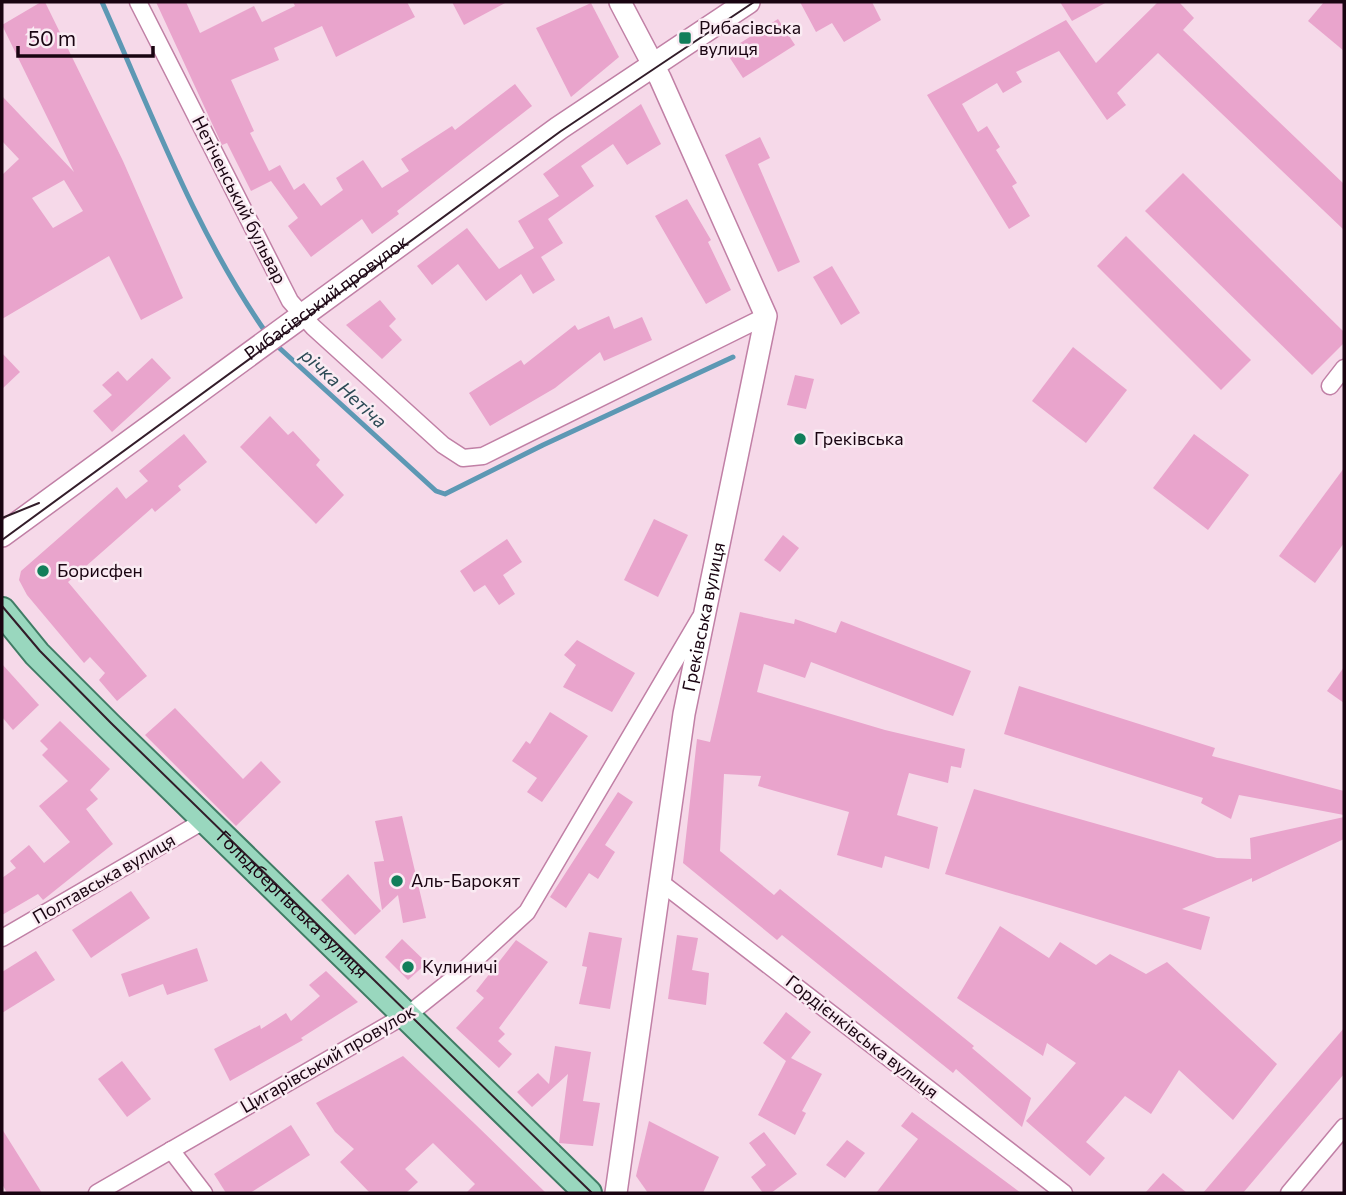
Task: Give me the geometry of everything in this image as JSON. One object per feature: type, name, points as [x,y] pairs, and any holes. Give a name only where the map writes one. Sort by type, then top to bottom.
[{"type":"main road","points":[[648,55],[748,2]]},
{"type":"main road","name":"Рибасівський провулок","points":[[2,535],[648,55]]},
{"type":"main road","name":"Гольдбергівська вулиця","points":[[2,611],[37,653],[205,820],[588,1193]]},
{"type":"street","name":"Нетіченський бульвар","points":[[138,2],[290,301],[443,445],[463,458],[483,456],[766,316]]},
{"type":"street","points":[[620,2],[648,55],[766,316]]},
{"type":"street","name":"Греківська вулиця","points":[[616,1193],[684,714],[766,316]]},
{"type":"street","points":[[1330,386],[1344,369]]},
{"type":"street","name":"Цигарівський провулок","points":[[97,1193],[405,1016],[464,970],[527,912],[706,607]]},
{"type":"street","name":"Полтавська вулиця","points":[[2,938],[205,820]]},
{"type":"street","name":"Гордієнківська вулиця","points":[[659,881],[1064,1193]]},
{"type":"street","points":[[1289,1193],[1344,1127]]},
{"type":"street","points":[[171,1150],[204,1193]]},
{"type":"building","points":[[45,2],[123,161],[183,298],[141,320],[109,256],[2,319],[2,175],[19,159],[2,141],[2,96],[74,172],[2,25]],"holes":[[[64,180],[83,211],[53,228],[32,198]]]},
{"type":"building","points":[[156,2],[186,2],[200,33],[254,6],[262,22],[295,6],[293,2],[407,2],[415,17],[336,57],[322,26],[274,48],[279,60],[231,80],[254,131],[250,133],[269,171],[280,165],[294,190],[304,183],[321,206],[343,190],[336,178],[363,160],[382,188],[409,171],[401,159],[452,126],[455,130],[515,84],[532,106],[397,211],[399,214],[372,234],[362,219],[311,257],[288,226],[298,218],[271,181],[251,191],[227,143],[222,145]]},
{"type":"building","points":[[452,2],[507,2],[464,25]]},
{"type":"building","points":[[800,2],[872,2],[881,20],[844,42],[832,23],[816,32]]},
{"type":"building","points":[[1060,2],[1107,2],[1072,21]]},
{"type":"building","points":[[1158,2],[1179,2],[1194,18],[1183,30],[1344,184],[1344,230],[1158,53],[1117,93],[1126,105],[1107,120],[1059,51],[1016,72],[1022,82],[1003,93],[997,83],[962,104],[978,132],[987,126],[1000,147],[996,150],[1017,183],[1012,186],[1030,216],[1009,229],[927,95],[1066,20],[1096,63]]},
{"type":"building","points":[[1324,2],[1344,2],[1344,51],[1308,21]]},
{"type":"building","points":[[591,3],[619,57],[571,97],[536,28]]},
{"type":"building","points":[[778,19],[795,45],[743,78],[726,52]]},
{"type":"building","points":[[641,104],[661,144],[627,165],[613,144],[581,166],[594,186],[548,219],[563,243],[541,257],[555,280],[533,294],[521,274],[486,301],[458,264],[432,285],[417,266],[467,228],[499,269],[534,248],[518,221],[559,196],[543,174]]},
{"type":"building","points":[[760,137],[770,158],[758,164],[800,262],[778,272],[725,155]]},
{"type":"building","points":[[1183,173],[1344,332],[1344,343],[1312,375],[1145,211]]},
{"type":"building","points":[[687,199],[711,240],[708,242],[731,290],[706,304],[655,216]]},
{"type":"building","points":[[1126,236],[1251,360],[1221,390],[1097,266]]},
{"type":"building","points":[[832,266],[860,313],[841,325],[813,277]]},
{"type":"building","points":[[380,300],[396,319],[389,326],[402,340],[382,359],[346,325]]},
{"type":"building","points":[[609,316],[614,329],[642,317],[652,340],[604,361],[600,352],[555,388],[490,426],[469,393],[521,360],[524,365],[575,325],[578,330]]},
{"type":"building","points":[[1073,347],[1127,390],[1086,443],[1032,401]]},
{"type":"building","points":[[2,353],[20,372],[2,389]]},
{"type":"building","points":[[152,358],[171,378],[112,432],[93,411],[112,395],[102,385],[118,371],[127,381]]},
{"type":"building","points":[[795,375],[814,379],[806,409],[787,405]]},
{"type":"building","points":[[270,416],[288,435],[293,431],[320,460],[316,465],[344,495],[316,524],[240,447]]},
{"type":"building","points":[[184,434],[207,462],[178,486],[181,490],[155,512],[152,508],[68,582],[147,676],[117,701],[99,680],[105,673],[90,657],[84,663],[27,595],[19,580],[21,571],[117,487],[126,499],[148,481],[139,471]]},
{"type":"building","points":[[1194,434],[1249,475],[1208,530],[1153,488]]},
{"type":"building","points":[[1344,468],[1344,543],[1315,583],[1279,556]]},
{"type":"building","points":[[654,519],[688,535],[658,597],[624,580]]},
{"type":"building","points":[[783,535],[799,548],[780,572],[764,560]]},
{"type":"building","points":[[507,539],[522,562],[503,575],[515,594],[499,605],[485,585],[474,592],[460,571]]},
{"type":"building","points":[[740,612],[794,624],[795,619],[836,633],[841,621],[971,671],[953,716],[811,662],[805,678],[764,664],[757,692],[885,730],[965,749],[961,768],[951,766],[948,783],[909,773],[897,815],[938,827],[929,869],[885,856],[882,868],[837,855],[849,812],[758,786],[761,776],[724,774],[720,851],[774,895],[780,889],[974,1046],[972,1048],[1031,1098],[1022,1127],[956,1069],[953,1073],[782,935],[777,940],[683,863],[697,739],[710,742]]},
{"type":"building","points":[[577,640],[635,673],[612,712],[563,687],[576,665],[564,655]]},
{"type":"building","points":[[2,664],[39,705],[13,730],[2,717]]},
{"type":"building","points":[[1344,667],[1344,703],[1327,691]]},
{"type":"building","points":[[1019,686],[1215,748],[1212,756],[1344,791],[1344,815],[1239,795],[1231,819],[1201,803],[1203,798],[1004,734]]},
{"type":"building","points":[[175,708],[243,779],[261,761],[281,782],[236,826],[145,735]]},
{"type":"building","points":[[550,712],[588,736],[542,802],[527,792],[537,778],[512,761],[526,741],[530,744]]},
{"type":"building","points":[[60,721],[110,769],[90,790],[98,799],[86,809],[113,844],[43,900],[38,894],[2,915],[2,878],[16,868],[10,861],[29,845],[44,863],[70,842],[39,806],[68,781],[42,755],[48,749],[40,741]]},
{"type":"building","points":[[974,789],[1217,858],[1251,859],[1250,838],[1344,817],[1344,839],[1252,882],[1252,878],[1182,909],[1210,917],[1201,950],[945,874]]},
{"type":"building","points":[[618,792],[633,802],[605,845],[615,852],[598,879],[589,873],[566,908],[550,897]]},
{"type":"building","name":"Аль-Барокят","points":[[402,816],[426,918],[403,923],[398,895],[382,910],[374,862],[384,861],[375,821]]},
{"type":"building","points":[[348,874],[381,911],[355,935],[321,900]]},
{"type":"building","points":[[131,891],[150,918],[91,958],[72,930]]},
{"type":"building","points":[[1000,926],[1049,958],[1060,942],[1096,965],[1110,954],[1146,974],[1167,962],[1277,1064],[1233,1120],[1179,1070],[1151,1114],[1125,1096],[1086,1142],[1105,1158],[1090,1176],[1026,1121],[1076,1063],[1047,1043],[1043,1056],[957,998]]},
{"type":"building","points":[[589,932],[622,938],[610,1009],[579,1004],[587,967],[582,966]]},
{"type":"building","points":[[677,935],[698,938],[692,970],[709,973],[706,1005],[668,999]]},
{"type":"building","points":[[402,939],[427,963],[408,980],[385,957]]},
{"type":"building","points":[[516,940],[548,962],[499,1028],[505,1034],[498,1041],[512,1054],[499,1068],[456,1028],[484,998],[476,991]]},
{"type":"building","points":[[197,948],[208,981],[167,995],[163,984],[129,997],[121,974]]},
{"type":"building","points":[[36,951],[55,980],[2,1013],[2,972]]},
{"type":"building","points":[[326,971],[358,1002],[301,1038],[303,1040],[230,1081],[214,1049],[260,1025],[261,1029],[286,1013],[291,1021],[320,996],[309,985]]},
{"type":"building","points":[[786,1012],[811,1032],[791,1058],[822,1074],[802,1111],[806,1113],[795,1135],[758,1115],[786,1061],[763,1043]]},
{"type":"building","points":[[1344,1028],[1344,1074],[1243,1193],[1203,1193]]},
{"type":"building","points":[[555,1046],[591,1052],[583,1101],[600,1103],[593,1146],[559,1143],[568,1074],[532,1107],[517,1092],[538,1073],[549,1084]]},
{"type":"building","points":[[403,1056],[546,1193],[466,1193],[475,1184],[433,1143],[405,1169],[418,1182],[406,1193],[370,1193],[340,1162],[354,1149],[335,1132],[316,1103]]},
{"type":"building","points":[[122,1061],[151,1099],[127,1117],[98,1079]]},
{"type":"building","points":[[912,1112],[1021,1193],[876,1193],[918,1139],[901,1126]]},
{"type":"building","points":[[649,1121],[719,1157],[703,1193],[648,1193],[636,1176]]},
{"type":"building","points":[[291,1125],[310,1155],[250,1193],[226,1193],[214,1174]]},
{"type":"building","points":[[2,1129],[42,1193],[7,1193],[2,1184]]},
{"type":"building","points":[[764,1132],[797,1174],[771,1193],[763,1193],[751,1177],[766,1165],[749,1143]]},
{"type":"building","points":[[847,1140],[865,1153],[845,1178],[826,1165]]},
{"type":"building","points":[[1163,1173],[1187,1193],[1145,1193]]},
{"type":"waterway","name":"річка Нетіча","points":[[102,2],[157,130],[197,214],[218,255],[267,334]]},
{"type":"waterway","name":"річка Нетіча","points":[[275,344],[436,491],[445,494],[543,445],[733,357]]},
{"type":"tram line","points":[[2,540],[561,131],[754,2]]},
{"type":"tram line","points":[[2,518],[39,503]]},
{"type":"tram line","points":[[2,606],[40,651],[111,723],[592,1193]]},
{"type":"place","name":"Рибасівська вулиця","points":[[685,38]]},
{"type":"place","name":"Греківська","points":[[800,439]]},
{"type":"place","name":"Борисфен","points":[[43,571]]},
{"type":"place","name":"Аль-Барокят","points":[[397,881]]},
{"type":"place","name":"Кулиничі","points":[[408,967]]}]
